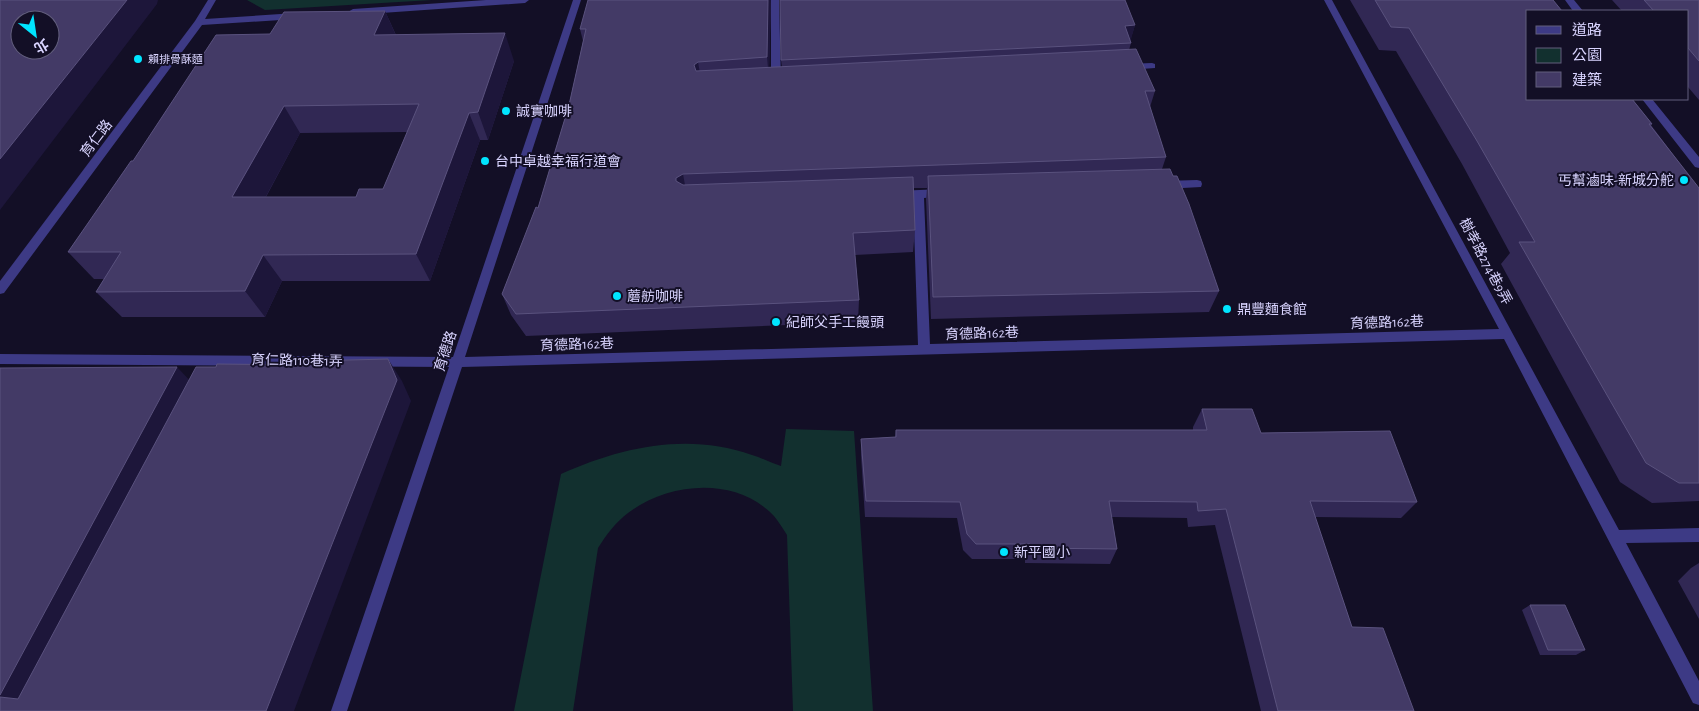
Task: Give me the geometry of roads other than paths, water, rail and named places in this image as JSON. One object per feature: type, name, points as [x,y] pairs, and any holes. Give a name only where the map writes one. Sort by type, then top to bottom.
[{"type":"street","name":"育仁路","points":[[0,290],[199,22],[212,0]]},
{"type":"street","points":[[346,13],[526,0]]},
{"type":"street","name":"育德路","points":[[339,711],[399,538],[576,0]]},
{"type":"street","points":[[775,0],[777,85]]},
{"type":"street","name":"樹孝路274巷9弄","points":[[1328,0],[1508,334],[1699,697]]},
{"type":"street","points":[[1569,0],[1577,10]]},
{"type":"street","points":[[199,22],[307,15]]},
{"type":"street","points":[[1113,68],[1152,66]]},
{"type":"street","points":[[1649,100],[1699,164]]},
{"type":"street","points":[[1157,186],[1197,184]]},
{"type":"street","points":[[889,195],[958,193]]},
{"type":"street","points":[[918,194],[924,349]]},
{"type":"street","name":"育德路162巷","points":[[457,362],[1508,334]]},
{"type":"street","name":"育仁路110巷1弄","points":[[0,359],[457,362]]},
{"type":"street","points":[[217,375],[226,359]]},
{"type":"street","points":[[1614,537],[1699,535]]},
{"type":"place","name":"賴排骨酥麵","points":[[138,59]]},
{"type":"place","name":"誠實咖啡","points":[[506,111]]},
{"type":"place","name":"台中卓越幸福行道會","points":[[485,161]]},
{"type":"place","name":"丐幫滷味-新城分舵","points":[[1684,180]]},
{"type":"place","name":"蘑舫咖啡","points":[[617,296]]},
{"type":"place","name":"鼎豐麵食館","points":[[1227,309]]},
{"type":"place","name":"紀師父手工饅頭","points":[[776,322]]},
{"type":"place","name":"新平國小","points":[[1004,552]]}]
